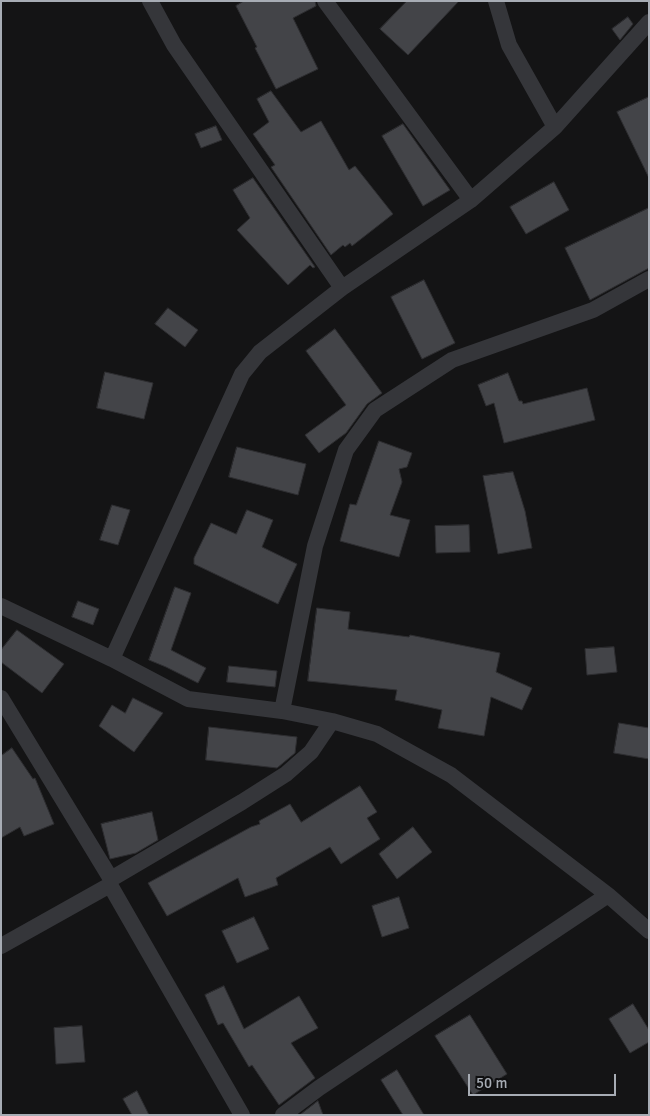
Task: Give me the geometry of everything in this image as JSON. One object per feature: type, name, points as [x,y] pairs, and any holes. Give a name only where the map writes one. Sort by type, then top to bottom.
[{"type":"street","points":[[150,1],[174,44],[342,288]]},
{"type":"street","points":[[325,1],[471,200]]},
{"type":"street","points":[[496,1],[509,46],[555,127]]},
{"type":"street","points":[[112,659],[242,374],[260,352],[342,288],[471,200],[555,127],[649,22]]},
{"type":"street","points":[[282,711],[315,546],[346,450],[375,410],[452,360],[593,310],[649,279]]},
{"type":"street","points":[[1,606],[112,659],[188,699],[282,711],[332,721],[377,734],[451,775],[608,895],[649,931]]},
{"type":"street","points":[[1,698],[110,882],[242,1115]]},
{"type":"street","points":[[1,946],[110,882],[286,774],[311,752],[332,721]]},
{"type":"street","points":[[284,1115],[319,1088],[608,895]]},
{"type":"building","points":[[244,1],[315,1],[316,6],[293,18],[318,69],[276,89],[236,6]]},
{"type":"building","points":[[407,1],[459,1],[408,55],[380,29]]},
{"type":"building","points":[[628,17],[633,24],[620,40],[612,29]]},
{"type":"building","points":[[271,91],[301,132],[321,121],[349,170],[355,166],[393,214],[352,246],[350,243],[345,247],[343,245],[331,255],[271,167],[275,165],[253,134],[269,122],[257,99]]},
{"type":"building","points":[[649,97],[649,178],[617,112]]},
{"type":"building","points":[[403,124],[450,190],[423,206],[382,136]]},
{"type":"building","points":[[216,126],[222,140],[201,148],[195,134]]},
{"type":"building","points":[[253,178],[315,267],[313,268],[310,265],[288,285],[237,230],[250,218],[233,190]]},
{"type":"building","points":[[554,182],[569,210],[526,234],[510,207]]},
{"type":"building","points":[[649,208],[649,268],[590,300],[565,248]]},
{"type":"building","points":[[424,280],[455,343],[422,359],[391,297]]},
{"type":"building","points":[[168,308],[198,330],[185,347],[155,324]]},
{"type":"building","points":[[335,329],[382,393],[367,404],[346,433],[319,453],[305,435],[346,405],[306,351]]},
{"type":"building","points":[[105,372],[153,383],[144,419],[97,408]]},
{"type":"building","points":[[508,373],[519,401],[522,401],[523,404],[587,388],[595,420],[504,443],[494,403],[486,406],[478,385]]},
{"type":"building","points":[[379,441],[412,453],[407,467],[399,469],[402,482],[390,515],[410,520],[399,557],[340,541],[350,504],[356,505]]},
{"type":"building","points":[[237,447],[306,464],[298,495],[229,477]]},
{"type":"building","points":[[513,472],[525,511],[532,548],[498,554],[483,476]]},
{"type":"building","points":[[112,505],[130,510],[118,545],[100,540]]},
{"type":"building","points":[[247,510],[273,520],[262,547],[297,564],[278,604],[194,564],[194,558],[211,523],[236,534]]},
{"type":"building","points":[[469,525],[470,552],[436,553],[435,526]]},
{"type":"building","points":[[175,587],[191,593],[171,650],[206,668],[198,683],[149,660]]},
{"type":"building","points":[[78,601],[99,609],[93,625],[72,617]]},
{"type":"building","points":[[317,608],[350,612],[348,629],[409,637],[410,635],[500,653],[496,672],[532,688],[522,710],[491,697],[484,736],[438,728],[442,710],[395,700],[397,690],[308,681]]},
{"type":"building","points":[[17,630],[64,664],[42,693],[1,662],[1,650]]},
{"type":"building","points":[[614,647],[617,672],[587,675],[585,649]]},
{"type":"building","points":[[229,666],[277,671],[275,687],[227,682]]},
{"type":"building","points":[[133,698],[163,713],[134,752],[99,726],[112,705],[125,713]]},
{"type":"building","points":[[619,723],[649,728],[649,759],[614,753]]},
{"type":"building","points":[[209,727],[297,737],[295,753],[277,768],[206,760]]},
{"type":"building","points":[[12,748],[33,779],[35,778],[54,824],[24,836],[20,827],[1,838],[1,756]]},
{"type":"building","points":[[360,786],[377,812],[367,818],[380,839],[341,864],[330,847],[276,878],[278,885],[245,897],[238,878],[167,916],[148,883],[251,827],[260,824],[259,821],[290,804],[301,822]]},
{"type":"building","points":[[152,812],[158,840],[136,853],[110,859],[101,824]]},
{"type":"building","points":[[413,827],[432,852],[397,879],[379,854]]},
{"type":"building","points":[[399,897],[409,928],[382,937],[372,906]]},
{"type":"building","points":[[254,917],[269,949],[237,963],[222,931]]},
{"type":"building","points":[[224,986],[244,1029],[299,996],[318,1028],[291,1043],[315,1078],[279,1105],[252,1065],[249,1067],[223,1023],[218,1025],[205,995]]},
{"type":"building","points":[[633,1004],[649,1030],[649,1042],[630,1053],[609,1019]]},
{"type":"building","points":[[470,1015],[507,1074],[473,1095],[435,1036]]},
{"type":"building","points":[[82,1026],[85,1062],[56,1064],[54,1028]]},
{"type":"building","points":[[397,1070],[424,1115],[403,1115],[381,1080]]},
{"type":"building","points":[[137,1091],[149,1115],[132,1115],[123,1099]]},
{"type":"building","points":[[318,1101],[323,1115],[300,1115]]}]
